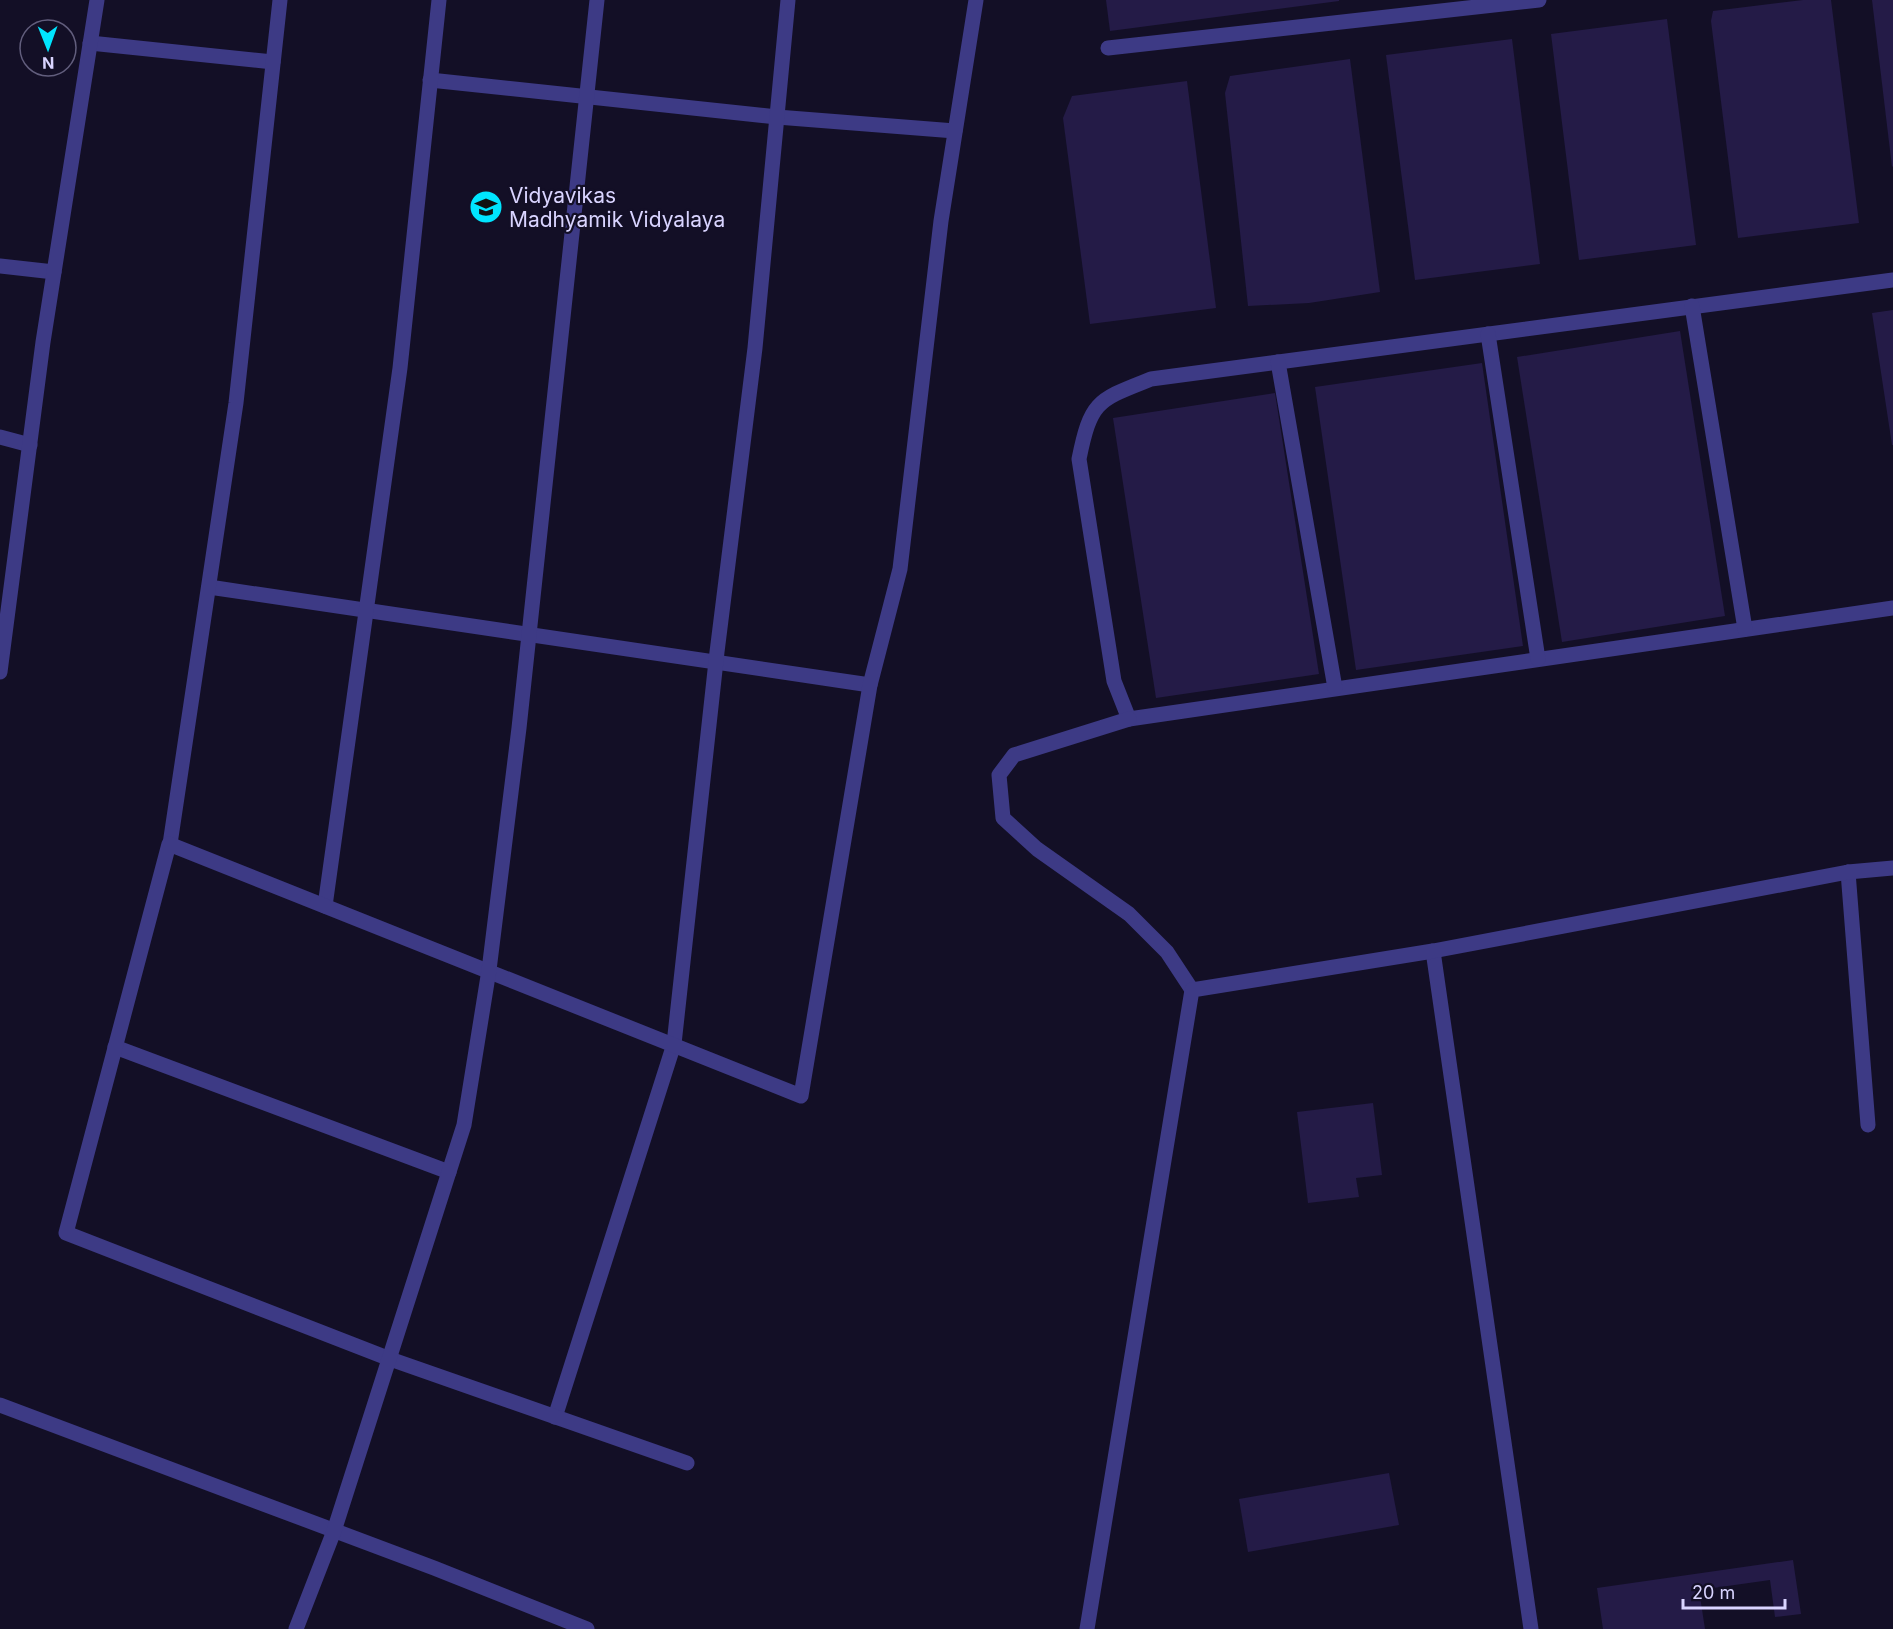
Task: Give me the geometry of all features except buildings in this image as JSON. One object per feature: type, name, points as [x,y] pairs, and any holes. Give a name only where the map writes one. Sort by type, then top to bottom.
[{"type":"street","points":[[0,672],[3,632],[54,272],[97,0]]},
{"type":"street","points":[[280,0],[236,403],[170,844],[66,1233],[390,1359],[687,1463]]},
{"type":"street","points":[[325,906],[400,368],[439,0]]},
{"type":"street","points":[[296,1629],[334,1531],[464,1125],[489,970],[529,635],[597,0]]},
{"type":"street","points":[[555,1417],[674,1044],[716,663],[755,348],[788,0]]},
{"type":"street","points":[[170,844],[801,1096],[870,685],[900,568],[941,221],[976,0]]},
{"type":"street","points":[[1108,48],[1539,0]]},
{"type":"street","points":[[90,43],[273,62]]},
{"type":"street","points":[[430,80],[777,117],[955,131]]},
{"type":"street","points":[[0,266],[54,272]]},
{"type":"street","points":[[1129,719],[1113,681],[1079,459],[1086,425],[1104,398],[1151,379],[1893,280]]},
{"type":"street","points":[[1692,306],[1745,629]]},
{"type":"street","points":[[1488,334],[1538,659]]},
{"type":"street","points":[[1278,362],[1335,688]]},
{"type":"street","points":[[0,437],[30,445]]},
{"type":"street","points":[[209,587],[870,685]]},
{"type":"street","points":[[1087,1629],[1192,990],[1167,952],[1129,914],[1037,849],[1003,818],[999,775],[1014,755],[1129,719],[1893,608]]},
{"type":"street","points":[[1192,990],[1433,951],[1848,872],[1893,868]]},
{"type":"street","points":[[1848,872],[1868,1125]]},
{"type":"street","points":[[1433,951],[1530,1629]]},
{"type":"street","points":[[115,1047],[449,1172]]},
{"type":"street","points":[[0,1405],[587,1629]]},
{"type":"place","name":"Vidyavikas Madhyamik Vidyalaya","points":[[486,207]]}]
